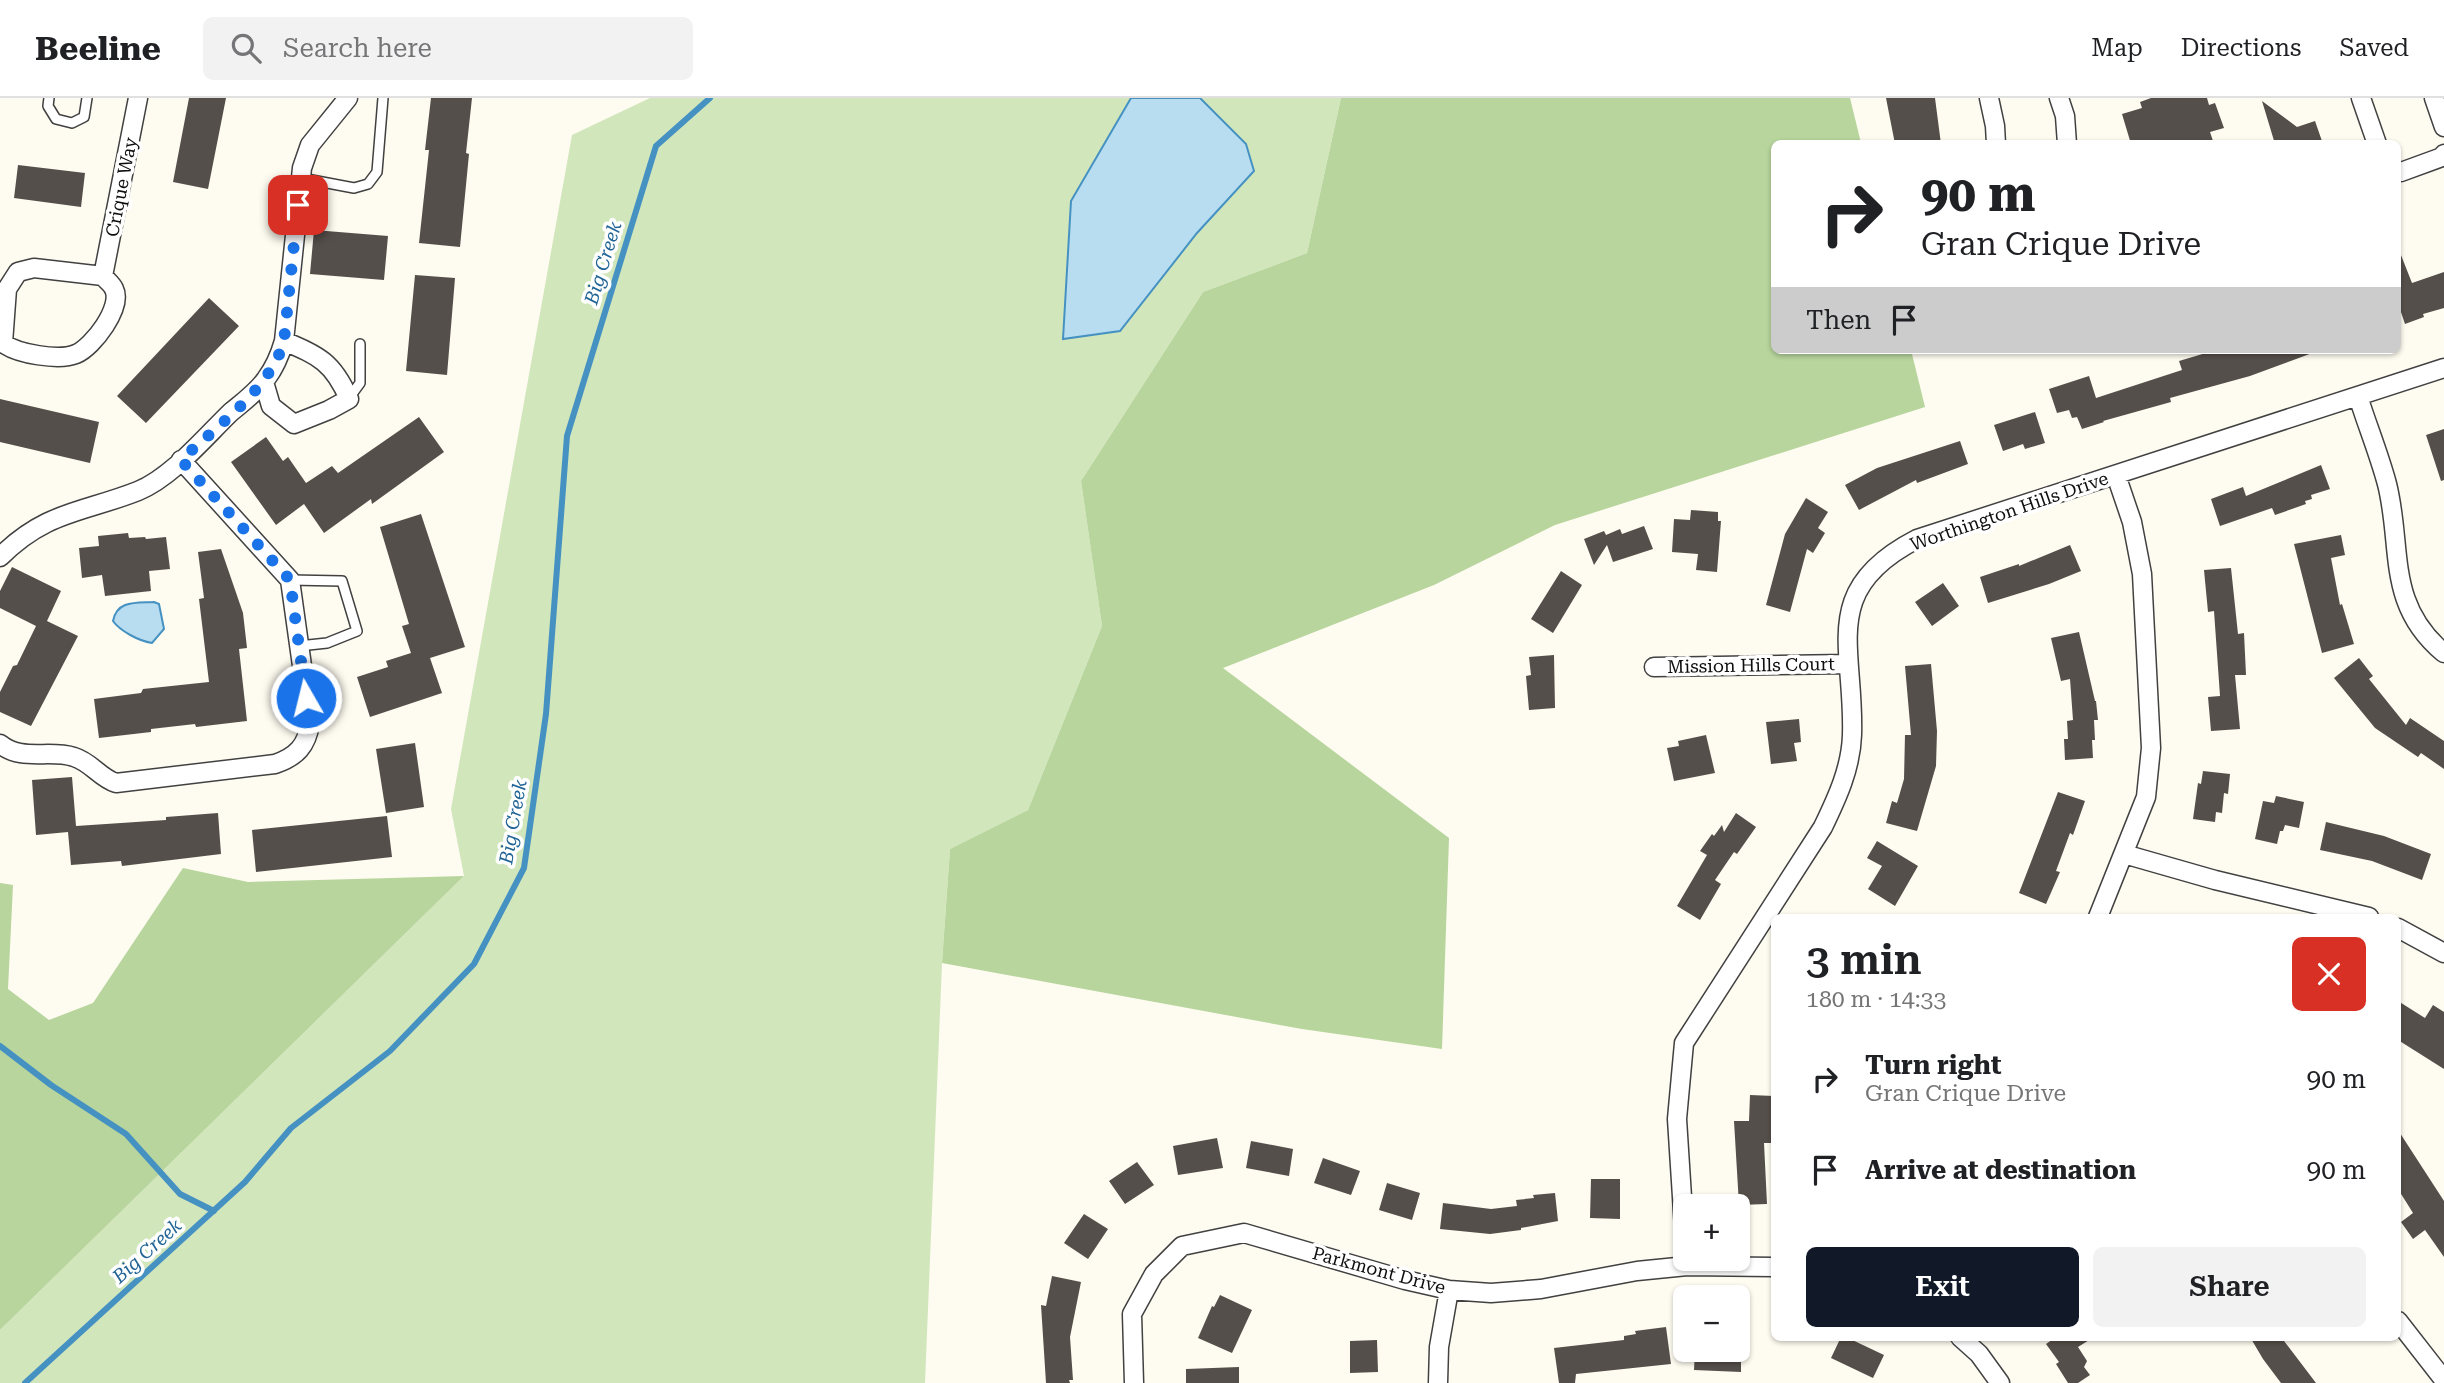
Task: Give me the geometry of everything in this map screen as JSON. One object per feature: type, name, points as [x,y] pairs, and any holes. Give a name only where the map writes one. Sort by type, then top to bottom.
[{"type":"street","name":"Crique Way","points":[[103,276],[138,98]]},
{"type":"street","points":[[0,557],[17,540],[39,525],[66,513],[139,490],[160,478],[264,382],[279,359],[284,341],[301,178],[310,145],[348,98]]},
{"type":"street","points":[[1989,98],[1996,140]]},
{"type":"street","points":[[2059,98],[2065,116],[2067,140]]},
{"type":"street","points":[[2361,98],[2376,140]]},
{"type":"street","points":[[2434,98],[2444,127]]},
{"type":"street","points":[[2401,170],[2442,157],[2444,154]]},
{"type":"street","points":[[34,268],[103,276],[114,289],[116,305],[94,341],[84,350],[72,356],[57,358],[11,350],[3,343],[7,289],[18,272],[34,268]]},
{"type":"street","points":[[264,382],[271,406],[295,424],[349,399],[339,376],[317,355],[284,341]]},
{"type":"street","name":"Worthington Hills Drive","points":[[1682,1194],[1678,1119],[1684,1043],[1823,827],[1837,799],[1847,770],[1852,736],[1846,633],[1853,601],[1868,574],[1891,552],[1917,539],[2444,368]]},
{"type":"street","points":[[2358,396],[2387,485],[2399,582],[2417,623],[2444,653]]},
{"type":"street","points":[[0,744],[9,751],[28,755],[58,754],[76,757],[105,779],[116,783],[275,764],[289,760],[301,750],[308,736],[310,723],[290,580],[181,460]]},
{"type":"street","points":[[2099,914],[2146,797],[2151,748],[2142,573],[2132,522],[2116,475]]},
{"type":"street","name":"Mission Hills Court","points":[[1654,667],[1848,664]]},
{"type":"street","points":[[2124,854],[2215,880],[2357,914]]},
{"type":"street","points":[[2401,930],[2444,953]]},
{"type":"street","name":"Parkmont Drive","points":[[1133,1383],[1132,1314],[1154,1273],[1182,1246],[1244,1233],[1405,1280],[1449,1290],[1492,1293],[1541,1289],[1673,1265]]},
{"type":"street","name":"Parkmont Drive","points":[[1750,1266],[1771,1267]]},
{"type":"street","points":[[1438,1383],[1439,1347],[1449,1290]]},
{"type":"street","points":[[2401,1325],[2444,1380]]},
{"type":"street","points":[[1964,1341],[1979,1354],[2000,1383]]},
{"type":"lane","points":[[49,98],[48,106],[56,119],[72,123],[84,117],[87,98]]},
{"type":"lane","points":[[301,178],[354,188],[368,184],[377,173],[383,98]]},
{"type":"lane","points":[[349,399],[360,383],[360,344]]},
{"type":"lane","points":[[290,580],[342,581],[357,631],[327,643],[299,646]]},
{"type":"green space","points":[[650,98],[1131,98],[1071,201],[1197,233],[1254,171],[1246,144],[1200,98],[1341,98],[1307,253],[1203,292],[1081,481],[1102,626],[1028,810],[950,849],[942,963],[925,1383],[0,1383],[0,1330],[464,876],[451,809],[572,135]]},
{"type":"green space","points":[[1341,98],[1850,98],[1860,140],[1771,140],[1771,354],[1912,354],[1925,407],[1555,525],[1434,585],[1223,668],[1449,838],[1442,1049],[1302,1029],[942,963],[950,849],[1028,810],[1102,626],[1081,481],[1203,292],[1307,253]]},
{"type":"green space","points":[[183,868],[248,882],[464,876],[0,1330],[0,883],[13,885],[8,989],[49,1020],[93,1003]]},
{"type":"water","points":[[1131,98],[1200,98],[1246,144],[1254,171],[1197,233],[1120,331],[1063,339],[1071,201]]},
{"type":"water","points":[[154,602],[159,604],[164,629],[152,643],[130,635],[113,621],[115,614],[123,606]]},
{"type":"building","points":[[189,98],[226,98],[208,189],[173,182]]},
{"type":"building","points":[[431,98],[472,98],[460,247],[419,243],[429,150],[425,150]]},
{"type":"building","points":[[1886,98],[1935,98],[1940,140],[1894,140]]},
{"type":"building","points":[[2151,98],[2207,98],[2209,105],[2215,103],[2224,128],[2210,132],[2213,140],[2130,140],[2122,114],[2142,108],[2140,102]]},
{"type":"building","points":[[2262,101],[2297,127],[2315,121],[2322,140],[2274,140]]},
{"type":"building","points":[[18,165],[85,173],[81,207],[14,198]]},
{"type":"building","points":[[314,230],[388,236],[384,280],[310,274]]},
{"type":"building","points":[[2401,255],[2412,283],[2444,272],[2444,308],[2423,314],[2424,317],[2405,324],[2401,312]]},
{"type":"building","points":[[415,275],[455,278],[447,375],[406,371]]},
{"type":"building","points":[[209,298],[239,326],[146,423],[117,396]]},
{"type":"building","points":[[2203,354],[2310,354],[2250,376],[2170,398],[2171,402],[2082,429],[2077,417],[2072,418],[2069,410],[2057,413],[2049,389],[2089,376],[2096,398],[2182,370],[2179,361]]},
{"type":"building","points":[[0,399],[99,422],[90,463],[0,442]]},
{"type":"building","points":[[2035,412],[2045,443],[2025,449],[2023,444],[2003,451],[1994,425]]},
{"type":"building","points":[[419,417],[444,452],[372,504],[371,499],[324,533],[304,504],[276,525],[231,462],[266,437],[283,461],[288,457],[306,483],[332,466],[338,473]]},
{"type":"building","points":[[2444,429],[2444,480],[2441,481],[2426,435]]},
{"type":"building","points":[[1960,441],[1968,464],[1917,483],[1916,480],[1859,510],[1845,485],[1877,468]]},
{"type":"building","points":[[2321,465],[2330,489],[2311,495],[2312,499],[2305,501],[2306,504],[2275,515],[2272,508],[2220,526],[2211,499],[2243,487],[2246,496]]},
{"type":"building","points":[[1806,498],[1828,512],[1818,528],[1825,533],[1813,553],[1807,549],[1790,612],[1766,605],[1785,534]]},
{"type":"building","points":[[1691,510],[1718,512],[1718,521],[1721,521],[1717,572],[1696,570],[1698,554],[1672,552],[1674,519],[1690,520]]},
{"type":"building","points":[[421,514],[465,647],[430,658],[442,693],[370,717],[357,677],[388,667],[386,661],[411,653],[402,626],[409,624],[380,527]]},
{"type":"building","points":[[1644,526],[1653,549],[1613,562],[1607,545],[1594,565],[1584,539],[1604,531],[1606,535],[1620,529],[1622,534]]},
{"type":"building","points":[[128,533],[129,538],[166,537],[170,569],[149,571],[151,591],[105,596],[102,575],[82,578],[79,548],[99,546],[98,536]]},
{"type":"building","points":[[2341,535],[2345,555],[2331,558],[2340,605],[2342,604],[2354,644],[2322,653],[2294,544]]},
{"type":"building","points":[[2070,545],[2081,571],[1988,603],[1980,577],[2019,566]]},
{"type":"building","points":[[221,549],[243,613],[247,648],[239,649],[247,721],[151,729],[151,732],[99,738],[94,699],[141,693],[143,689],[209,682],[199,599],[204,598],[198,552]]},
{"type":"building","points":[[12,567],[61,591],[47,621],[78,636],[31,726],[0,712],[0,692],[36,626],[0,608],[0,591]]},
{"type":"building","points":[[2231,568],[2238,634],[2244,633],[2246,675],[2235,675],[2240,729],[2211,731],[2208,697],[2220,696],[2214,611],[2208,612],[2204,570]]},
{"type":"building","points":[[1561,571],[1582,585],[1553,633],[1531,619]]},
{"type":"building","points":[[1943,583],[1959,606],[1932,626],[1915,602]]},
{"type":"building","points":[[2079,632],[2098,720],[2094,720],[2093,758],[2065,760],[2067,721],[2073,720],[2070,679],[2061,681],[2051,638]]},
{"type":"building","points":[[1554,655],[1555,708],[1529,710],[1526,676],[1531,675],[1529,657]]},
{"type":"building","points":[[2359,658],[2373,676],[2369,679],[2406,725],[2410,718],[2444,741],[2444,769],[2421,753],[2418,757],[2375,728],[2334,678]]},
{"type":"building","points":[[1931,664],[1937,731],[1936,766],[1917,831],[1886,823],[1892,801],[1897,803],[1904,779],[1905,735],[1911,735],[1905,666]]},
{"type":"building","points":[[1799,719],[1801,742],[1794,743],[1797,761],[1771,764],[1766,722]]},
{"type":"building","points":[[1706,735],[1715,773],[1674,781],[1667,748],[1679,746],[1678,741]]},
{"type":"building","points":[[415,743],[424,807],[386,813],[376,749]]},
{"type":"building","points":[[2203,771],[2230,774],[2228,794],[2224,793],[2222,813],[2216,812],[2215,822],[2193,819],[2198,783],[2201,784]]},
{"type":"building","points":[[72,777],[76,826],[166,820],[166,817],[218,813],[221,854],[122,866],[121,861],[71,865],[68,832],[36,835],[32,780]]},
{"type":"building","points":[[2058,792],[2085,801],[2073,835],[2070,833],[2056,871],[2060,872],[2046,904],[2019,893]]},
{"type":"building","points":[[2276,796],[2304,802],[2299,828],[2285,825],[2283,831],[2280,831],[2277,844],[2255,839],[2263,801],[2274,803]]},
{"type":"building","points":[[1736,813],[1756,827],[1737,854],[1734,852],[1715,880],[1721,884],[1700,920],[1677,906],[1707,855],[1700,851],[1722,825],[1724,832]]},
{"type":"building","points":[[387,816],[392,857],[256,872],[252,830]]},
{"type":"building","points":[[2326,822],[2384,836],[2431,854],[2422,880],[2372,861],[2320,850]]},
{"type":"building","points":[[1877,841],[1918,866],[1895,906],[1868,889],[1882,866],[1867,858]]},
{"type":"building","points":[[2401,1003],[2425,1018],[2433,1005],[2444,1012],[2444,1069],[2401,1042]]},
{"type":"building","points":[[1750,1095],[1771,1096],[1771,1143],[1764,1143],[1767,1204],[1750,1205],[1750,1194],[1738,1194],[1734,1121],[1749,1121]]},
{"type":"building","points":[[2401,1135],[2444,1201],[2444,1257],[2425,1230],[2413,1239],[2401,1222],[2413,1213],[2401,1194]]},
{"type":"building","points":[[1217,1138],[1223,1168],[1178,1175],[1173,1146]]},
{"type":"building","points":[[1251,1141],[1293,1149],[1289,1176],[1246,1168]]},
{"type":"building","points":[[1323,1158],[1360,1171],[1351,1195],[1314,1183]]},
{"type":"building","points":[[1137,1162],[1154,1185],[1125,1204],[1109,1181]]},
{"type":"building","points":[[1591,1179],[1620,1179],[1620,1219],[1590,1218]]},
{"type":"building","points":[[1387,1183],[1420,1193],[1412,1220],[1379,1210]]},
{"type":"building","points":[[1555,1193],[1558,1221],[1490,1234],[1440,1229],[1443,1203],[1491,1209],[1517,1206],[1516,1200],[1534,1198],[1533,1195]]},
{"type":"building","points":[[1084,1214],[1108,1229],[1088,1259],[1064,1243]]},
{"type":"building","points":[[1052,1276],[1081,1282],[1070,1337],[1073,1380],[1069,1380],[1070,1383],[1046,1383],[1041,1305],[1046,1306]]},
{"type":"building","points":[[1220,1295],[1252,1310],[1232,1353],[1198,1338],[1212,1306],[1214,1307]]},
{"type":"building","points":[[1666,1327],[1671,1364],[1576,1374],[1575,1383],[1559,1383],[1554,1348],[1624,1340],[1624,1336],[1636,1334],[1635,1331]]},
{"type":"building","points":[[1377,1340],[1378,1372],[1350,1373],[1350,1341]]},
{"type":"building","points":[[1839,1341],[1854,1341],[1884,1355],[1873,1378],[1831,1358]]},
{"type":"building","points":[[2050,1341],[2088,1341],[2078,1347],[2087,1361],[2084,1367],[2090,1375],[2078,1383],[2068,1383],[2056,1364],[2059,1362],[2046,1344]]},
{"type":"building","points":[[2252,1341],[2284,1341],[2316,1383],[2281,1383]]},
{"type":"building","points":[[1694,1362],[1741,1362],[1741,1372],[1694,1370]]},
{"type":"building","points":[[1239,1367],[1239,1383],[1186,1383],[1186,1369]]},
{"type":"waterway","name":"Big Creek","points":[[25,1383],[245,1182],[291,1128],[390,1051],[474,964],[524,868],[546,714],[567,436],[656,146],[710,98]]},
{"type":"waterway","points":[[0,1046],[51,1085],[126,1134],[180,1194],[214,1211]]},
{"type":"route","points":[[298,205],[284,341],[279,359],[264,382],[181,460],[290,580],[306,698]]}]
